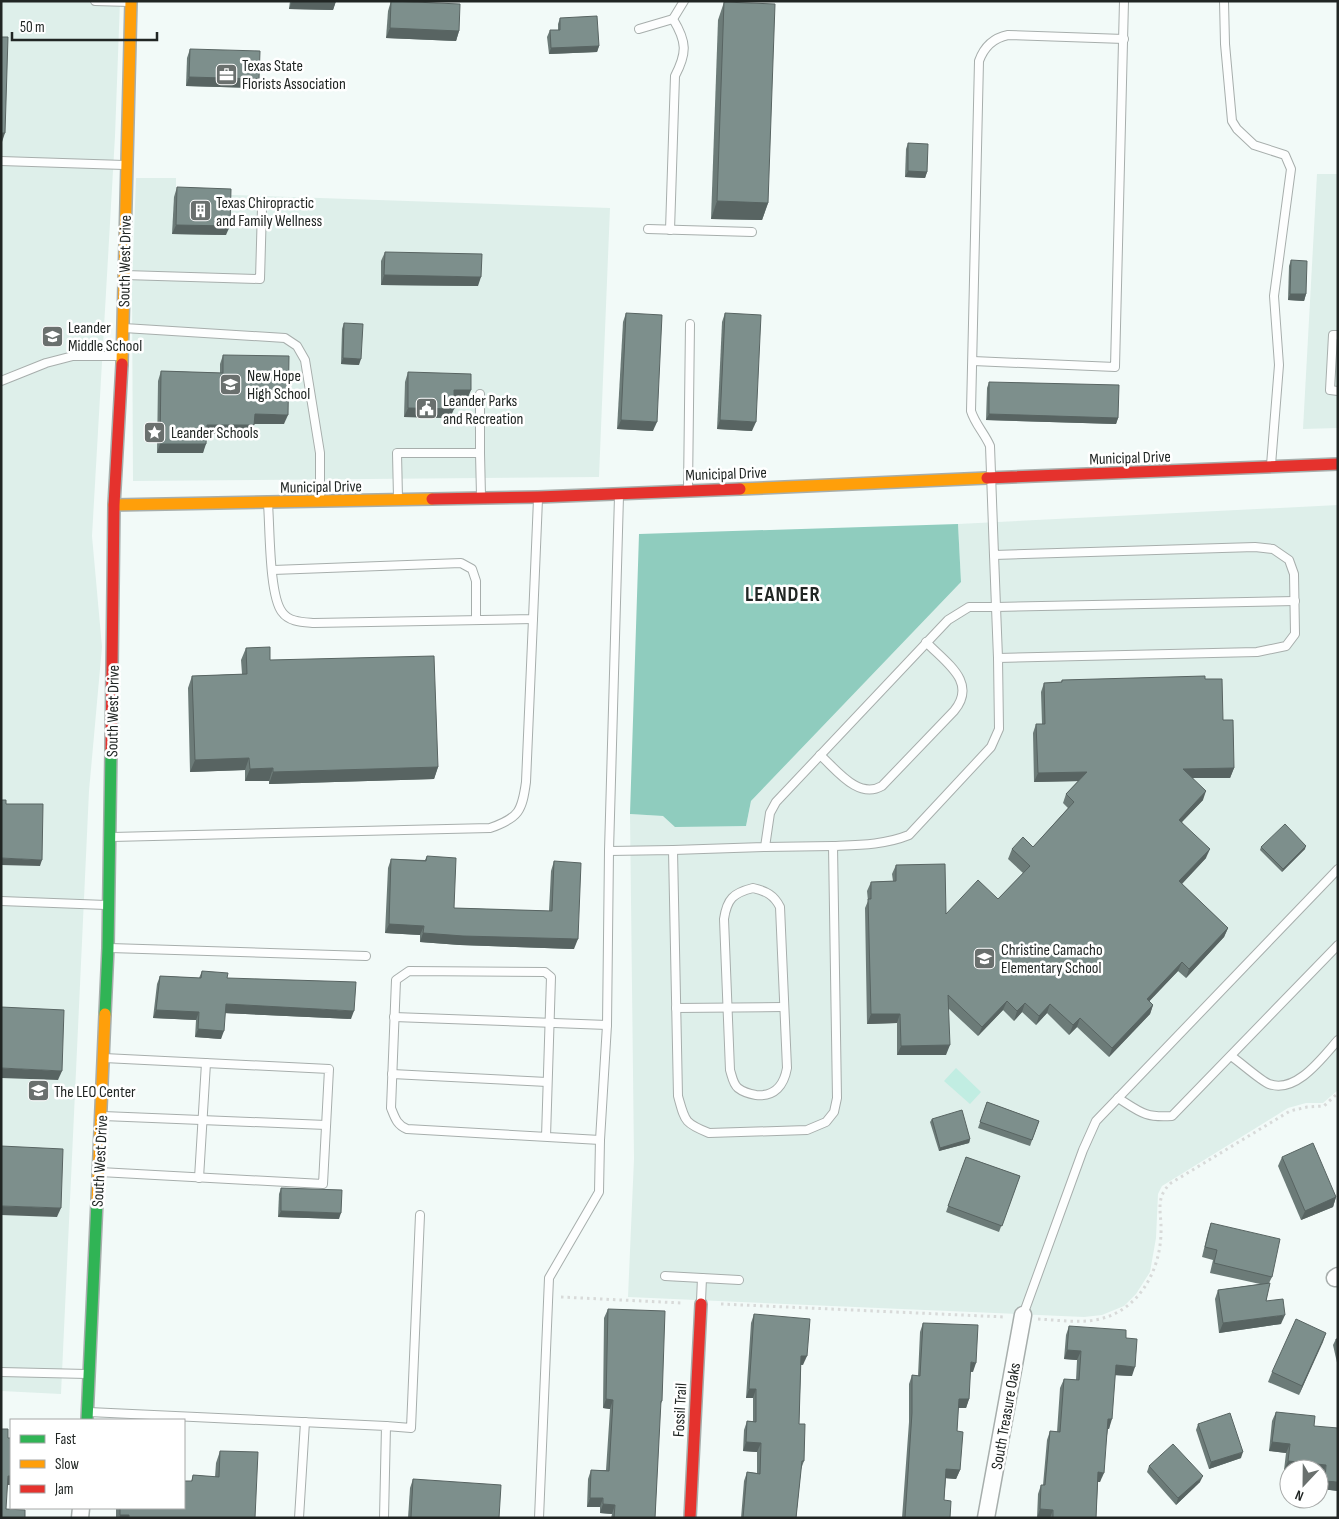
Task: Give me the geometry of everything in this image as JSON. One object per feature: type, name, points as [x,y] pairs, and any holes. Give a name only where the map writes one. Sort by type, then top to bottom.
[{"type":"street","name":"South West Drive","points":[[87,1416],[108,948],[114,505],[123,328],[131,2]]},
{"type":"street","name":"Municipal Drive","points":[[114,505],[538,497],[1338,464]]},
{"type":"street","name":"Fossil Trail","points":[[690,1518],[701,1304]]},
{"type":"street","name":"South Treasure Oaks","points":[[986,1518],[1023,1316]]},
{"type":"lane","points":[[95,1],[131,2]]},
{"type":"lane","points":[[639,29],[673,19],[684,1]]},
{"type":"lane","points":[[973,361],[1115,367],[1124,1]]},
{"type":"lane","points":[[1224,1],[1225,44],[1232,121],[1237,130],[1254,145],[1285,155],[1291,169],[1274,296],[1279,365],[1271,467]]},
{"type":"lane","points":[[670,230],[675,76],[683,61],[684,48],[682,33],[673,19]]},
{"type":"lane","points":[[609,851],[873,845],[892,842],[909,835],[991,747],[999,729],[990,446],[971,411],[979,61],[985,49],[995,40],[1008,35],[1124,39]]},
{"type":"lane","points":[[1,161],[127,165]]},
{"type":"lane","points":[[124,275],[260,279],[262,208]]},
{"type":"lane","points":[[648,229],[752,232]]},
{"type":"lane","points":[[688,491],[690,324]]},
{"type":"lane","points":[[123,328],[285,338],[297,346],[305,360],[320,454],[320,502]]},
{"type":"lane","points":[[1338,335],[1333,335],[1330,390],[1338,390]]},
{"type":"lane","points":[[1,381],[46,363],[73,356],[122,356]]},
{"type":"lane","points":[[480,394],[481,498]]},
{"type":"lane","points":[[398,500],[397,453],[480,453]]},
{"type":"lane","points":[[539,1518],[549,1278],[599,1192],[607,1025],[609,851],[619,493]]},
{"type":"lane","points":[[110,837],[490,828],[506,823],[518,813],[524,800],[526,782],[538,497]]},
{"type":"lane","points":[[268,503],[274,596],[282,612],[293,620],[314,623],[533,619]]},
{"type":"lane","points":[[994,556],[1255,547],[1273,549],[1289,560],[1294,574],[1295,634],[1286,646],[1257,652],[998,658]]},
{"type":"lane","points":[[272,570],[461,563],[472,569],[476,580],[476,620]]},
{"type":"lane","points":[[765,847],[770,813],[776,802],[926,642],[948,620],[969,607],[1295,600]]},
{"type":"lane","points":[[820,754],[854,786],[861,789],[876,789],[882,786],[954,712],[960,704],[964,686],[960,677],[926,642]]},
{"type":"lane","points":[[673,850],[678,1096],[684,1118],[696,1127],[709,1133],[807,1130],[826,1122],[834,1112],[837,1098],[833,846]]},
{"type":"lane","points":[[1023,1316],[1089,1133],[1096,1121],[1338,869]]},
{"type":"lane","points":[[753,888],[766,891],[775,898],[780,907],[787,1068],[785,1079],[780,1088],[771,1094],[748,1094],[738,1088],[732,1080],[728,1007],[724,919],[726,907],[732,897],[742,891],[753,888]]},
{"type":"lane","points":[[1,902],[108,905]]},
{"type":"lane","points":[[1118,1098],[1138,1111],[1151,1116],[1172,1116],[1338,945]]},
{"type":"lane","points":[[108,948],[366,956]]},
{"type":"lane","points":[[546,1137],[551,977],[545,972],[409,971],[396,980],[391,1108],[400,1126],[407,1129],[546,1137],[600,1140]]},
{"type":"lane","points":[[676,1008],[784,1007]]},
{"type":"lane","points":[[394,1017],[607,1025]]},
{"type":"lane","points":[[1232,1056],[1269,1084],[1287,1086],[1306,1074],[1338,1040]]},
{"type":"lane","points":[[98,1172],[323,1184],[329,1069],[103,1058]]},
{"type":"lane","points":[[199,1178],[206,1063]]},
{"type":"lane","points":[[392,1074],[548,1082]]},
{"type":"lane","points":[[101,1116],[326,1125]]},
{"type":"lane","points":[[87,1416],[305,1422],[411,1428],[420,1215]]},
{"type":"lane","points":[[665,1276],[739,1280]]},
{"type":"lane","points":[[701,1304],[702,1278]]},
{"type":"lane","points":[[1,1372],[89,1374]]},
{"type":"lane","points":[[300,1518],[305,1422]]},
{"type":"lane","points":[[384,1518],[386,1426]]},
{"type":"path","points":[[569,1298],[1023,1316],[1084,1321],[1109,1317],[1129,1306],[1151,1277],[1161,1234],[1160,1205],[1164,1189],[1290,1111],[1306,1107],[1324,1106],[1338,1093]]},
{"type":"shaded area","name":"Leander Middle School","points":[[1,1],[120,1],[115,136],[92,536],[102,647],[89,791],[61,1394],[1,1391]]},
{"type":"shaded area","points":[[1317,174],[1338,174],[1338,428],[1303,429]]},
{"type":"shaded area","points":[[136,178],[176,178],[176,193],[610,208],[599,477],[133,481],[132,289]]},
{"type":"shaded area","name":"Christine Camacho Elementary School","points":[[1338,505],[1338,1090],[1323,1103],[1306,1103],[1288,1108],[1162,1186],[1158,1194],[1156,1238],[1150,1272],[1136,1294],[1124,1306],[1102,1315],[1084,1317],[628,1297],[634,1159],[630,814],[746,826],[751,801],[961,582],[958,524]]},
{"type":"shaded area","points":[[958,524],[961,582],[751,801],[746,826],[675,827],[663,816],[630,814],[639,534]]},
{"type":"shaded area","points":[[956,1068],[981,1092],[970,1104],[944,1081]]},
{"type":"building","points":[[391,1],[460,4],[459,31],[390,28]]},
{"type":"building","points":[[724,2],[775,4],[768,203],[717,201]]},
{"type":"building","points":[[597,16],[599,46],[551,48],[550,30],[560,30],[560,18]]},
{"type":"building","points":[[1,37],[8,37],[5,133],[1,133]]},
{"type":"building","name":"Texas State Florists Association","points":[[190,49],[260,51],[259,79],[189,77]]},
{"type":"building","points":[[908,143],[928,144],[927,172],[908,171]]},
{"type":"building","name":"Texas Chiropractic and Family Wellness","points":[[177,187],[231,189],[230,226],[176,225]]},
{"type":"building","points":[[385,252],[482,254],[481,277],[384,275]]},
{"type":"building","points":[[1291,260],[1307,261],[1306,294],[1290,294]]},
{"type":"building","points":[[626,313],[662,315],[657,422],[621,420]]},
{"type":"building","points":[[725,313],[761,315],[756,422],[720,420]]},
{"type":"building","points":[[344,323],[363,324],[361,359],[343,358]]},
{"type":"building","points":[[223,355],[289,356],[288,415],[255,414],[254,425],[207,425],[206,444],[160,444],[161,371],[223,373]]},
{"type":"building","name":"Leander Parks and Recreation","points":[[408,372],[471,374],[471,390],[454,390],[454,409],[408,408]]},
{"type":"building","points":[[989,382],[1119,385],[1118,418],[989,414]]},
{"type":"building","points":[[270,647],[270,660],[434,656],[438,767],[273,772],[273,768],[250,769],[249,758],[195,760],[192,676],[247,674],[246,648]]},
{"type":"building","points":[[1205,676],[1205,679],[1222,679],[1223,720],[1233,720],[1234,768],[1183,769],[1206,791],[1179,820],[1210,849],[1179,881],[1228,928],[1189,969],[1182,962],[1147,999],[1153,1005],[1112,1048],[1080,1018],[1073,1025],[1050,1004],[1039,1016],[1025,1003],[1017,1011],[1007,1001],[982,1027],[948,995],[950,1045],[901,1046],[900,1014],[871,1014],[868,899],[871,899],[871,882],[896,881],[896,865],[945,864],[946,914],[978,880],[998,899],[1030,866],[1012,849],[1023,837],[1033,847],[1074,802],[1066,794],[1087,772],[1038,773],[1036,724],[1045,724],[1044,683],[1062,682],[1062,680]]},
{"type":"building","points":[[1,800],[6,800],[6,804],[43,804],[42,860],[1,858]]},
{"type":"building","points":[[1285,824],[1306,846],[1283,869],[1261,847]]},
{"type":"building","points":[[427,856],[456,858],[454,908],[552,911],[554,861],[581,863],[578,939],[423,933],[424,926],[389,924],[391,859],[426,861]]},
{"type":"building","points":[[202,971],[228,973],[227,978],[356,982],[354,1011],[226,1004],[224,1031],[198,1029],[199,1012],[156,1010],[160,976],[201,978]]},
{"type":"building","points":[[1,1007],[64,1010],[62,1071],[1,1068]]},
{"type":"building","points":[[987,1102],[1039,1121],[1032,1140],[980,1122]]},
{"type":"building","points":[[962,1110],[970,1139],[940,1148],[932,1119]]},
{"type":"building","points":[[1313,1143],[1336,1197],[1305,1211],[1282,1157]]},
{"type":"building","points":[[1,1146],[63,1149],[61,1208],[1,1206]]},
{"type":"building","points":[[966,1157],[1020,1176],[1002,1226],[948,1206]]},
{"type":"building","points":[[281,1188],[342,1190],[341,1213],[281,1211]]},
{"type":"building","points":[[1211,1223],[1280,1239],[1272,1277],[1214,1263],[1217,1250],[1205,1247]]},
{"type":"building","points":[[1270,1283],[1266,1301],[1283,1299],[1285,1315],[1223,1323],[1218,1290]]},
{"type":"building","points":[[608,1309],[665,1311],[655,1518],[614,1518],[615,1505],[603,1504],[603,1498],[590,1498],[591,1470],[609,1471],[613,1400],[606,1399]]},
{"type":"building","points":[[754,1314],[810,1319],[807,1356],[801,1356],[799,1424],[805,1424],[804,1461],[802,1461],[796,1518],[743,1518],[747,1472],[760,1474],[761,1443],[746,1442],[747,1421],[756,1422],[756,1389],[749,1389]]},
{"type":"building","points":[[1296,1319],[1326,1333],[1302,1386],[1272,1372]]},
{"type":"building","points":[[923,1323],[978,1325],[976,1363],[971,1362],[969,1399],[959,1399],[957,1431],[963,1432],[960,1470],[946,1469],[944,1500],[951,1501],[950,1518],[905,1518],[912,1413],[912,1375],[920,1376]]},
{"type":"building","points":[[1069,1326],[1126,1330],[1126,1338],[1137,1339],[1135,1367],[1116,1365],[1112,1419],[1108,1419],[1104,1473],[1098,1472],[1096,1518],[1053,1518],[1053,1510],[1040,1509],[1041,1485],[1045,1485],[1050,1431],[1060,1432],[1064,1379],[1079,1380],[1081,1351],[1067,1350]]},
{"type":"building","points":[[1276,1412],[1315,1416],[1314,1426],[1338,1428],[1338,1482],[1329,1481],[1329,1459],[1288,1459],[1290,1444],[1272,1442]]},
{"type":"building","points":[[1230,1413],[1243,1452],[1211,1462],[1198,1424]]},
{"type":"building","points":[[1,1429],[8,1429],[8,1438],[10,1438],[10,1476],[8,1476],[6,1509],[25,1510],[25,1518],[1,1518]]},
{"type":"building","points":[[1173,1444],[1203,1476],[1178,1498],[1149,1466]]},
{"type":"building","points":[[220,1451],[258,1452],[255,1518],[129,1518],[129,1515],[120,1515],[120,1509],[185,1509],[185,1481],[192,1481],[193,1475],[219,1477]]},
{"type":"building","points":[[413,1479],[501,1485],[499,1518],[411,1518]]},
{"type":"traffic: fast","points":[[105,1014],[111,750]]},
{"type":"traffic: fast","points":[[87,1419],[97,1201]]},
{"type":"traffic: slow","points":[[122,364],[131,1]]},
{"type":"traffic: slow","points":[[740,489],[987,478]]},
{"type":"traffic: slow","points":[[114,505],[432,499]]},
{"type":"traffic: slow","points":[[97,1201],[105,1014]]},
{"type":"traffic: jam","points":[[111,750],[114,505],[122,364]]},
{"type":"traffic: jam","points":[[987,478],[1338,464]]},
{"type":"traffic: jam","points":[[432,499],[740,489]]},
{"type":"traffic: jam","points":[[690,1518],[701,1304]]},
{"type":"place","name":"Texas State Florists Association","points":[[226,74]]},
{"type":"place","name":"Texas Chiropractic and Family Wellness","points":[[200,211]]},
{"type":"place","name":"Leander Middle School","points":[[52,336]]},
{"type":"place","name":"New Hope High School","points":[[231,384]]},
{"type":"place","name":"Leander Parks and Recreation","points":[[427,409]]},
{"type":"place","name":"Leander Schools","points":[[155,432]]},
{"type":"place","name":"Christine Camacho Elementary School","points":[[985,958]]},
{"type":"place","name":"The LEO Center","points":[[38,1091]]},
{"type":"district","name":"LEANDER","points":[[783,594]]}]
